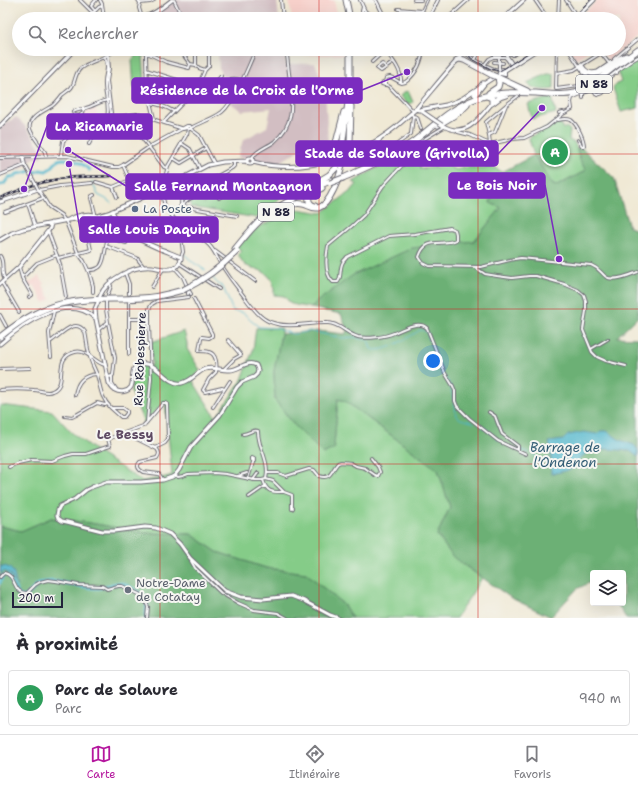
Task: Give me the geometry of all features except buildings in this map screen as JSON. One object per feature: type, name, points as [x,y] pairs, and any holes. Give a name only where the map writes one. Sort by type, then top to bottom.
[{"type":"highway","points":[[345,0],[348,12]]},
{"type":"highway","name":"N 88","points":[[580,66],[587,73],[598,73],[619,59],[638,49]]},
{"type":"highway","name":"N 88","points":[[236,250],[263,218],[289,200],[395,153],[414,141],[448,112],[471,100],[502,93],[557,95],[575,93],[593,84],[638,49]]},
{"type":"highway","points":[[343,148],[352,73],[351,56]]},
{"type":"highway","points":[[353,56],[350,156],[353,161],[363,163],[404,144]]},
{"type":"highway","points":[[462,56],[464,60],[471,64],[527,90]]},
{"type":"highway","name":"N 88","points":[[344,176],[379,159],[404,144],[417,136],[442,115],[470,99],[506,90],[562,93],[578,89],[591,83],[626,56]]},
{"type":"highway","points":[[329,161],[344,113],[352,73]]},
{"type":"highway","points":[[490,93],[498,87],[499,83],[497,75]]},
{"type":"highway","points":[[475,94],[483,84]]},
{"type":"highway","points":[[485,96],[492,98],[492,103],[503,96],[516,94]]},
{"type":"highway","points":[[278,210],[291,204],[298,203],[313,208],[321,207],[324,204],[339,178],[340,162],[351,104]]},
{"type":"highway","points":[[428,130],[454,116],[467,105]]},
{"type":"highway","points":[[324,186],[310,195],[309,201],[312,205],[319,206],[327,198],[334,186],[340,166]]},
{"type":"highway","points":[[289,200],[329,175],[340,166]]},
{"type":"highway","name":"N 88","points":[[0,336],[15,323],[30,314],[46,306],[61,302],[84,298],[152,295],[184,289],[215,268],[278,210],[331,182]]},
{"type":"street","points":[[80,0],[92,12],[95,11]]},
{"type":"street","points":[[95,11],[91,6],[96,0]]},
{"type":"street","points":[[138,0],[140,4],[140,12]]},
{"type":"street","points":[[140,4],[154,0]]},
{"type":"street","points":[[156,12],[173,0],[180,12]]},
{"type":"street","points":[[281,0],[282,12]]},
{"type":"street","points":[[360,0],[366,12]]},
{"type":"street","points":[[376,0],[382,12]]},
{"type":"street","points":[[414,0],[421,0]]},
{"type":"street","points":[[398,9],[422,11],[427,0]]},
{"type":"street","points":[[432,12],[438,0]]},
{"type":"street","points":[[455,12],[468,0]]},
{"type":"street","points":[[511,12],[524,0]]},
{"type":"street","points":[[535,0],[543,12]]},
{"type":"street","points":[[558,12],[559,0]]},
{"type":"street","points":[[566,0],[573,12]]},
{"type":"street","points":[[582,12],[594,0]]},
{"type":"street","points":[[101,1],[102,12]]},
{"type":"street","points":[[95,11],[102,6]]},
{"type":"street","points":[[362,12],[363,7]]},
{"type":"street","points":[[626,49],[638,39]]},
{"type":"street","points":[[0,126],[69,56]]},
{"type":"street","points":[[46,156],[45,152],[31,132],[31,122],[34,118],[53,105],[70,89],[76,74],[81,68],[107,56],[108,69],[105,86],[109,110],[108,118]]},
{"type":"street","points":[[146,56],[147,86],[154,119]]},
{"type":"street","points":[[153,56],[166,62],[189,68],[190,64]]},
{"type":"street","points":[[184,56],[190,64],[196,65],[205,70]]},
{"type":"street","points":[[196,56],[196,65]]},
{"type":"street","points":[[163,122],[182,102],[195,93],[205,70],[209,66],[209,56]]},
{"type":"street","points":[[0,158],[61,155],[85,159],[113,167],[119,167],[149,147],[178,131],[189,128],[223,111],[232,100],[253,56]]},
{"type":"street","points":[[0,240],[12,233],[35,226],[84,218],[112,211],[166,188],[214,163],[247,161],[250,164],[253,160],[253,154],[273,142],[288,124],[292,103],[287,56]]},
{"type":"street","points":[[373,56],[376,59]]},
{"type":"street","points":[[372,62],[379,56]]},
{"type":"street","points":[[389,56],[398,69],[401,82]]},
{"type":"street","points":[[421,56],[416,72],[406,82],[401,82],[390,77],[386,78],[385,83],[417,117],[421,129]]},
{"type":"street","points":[[253,160],[268,165],[296,166],[329,161],[362,149],[381,138],[413,112],[460,56]]},
{"type":"street","points":[[468,56],[495,69],[497,75]]},
{"type":"street","points":[[485,64],[489,59],[500,56],[505,57],[513,66]]},
{"type":"street","points":[[497,75],[500,56]]},
{"type":"street","points":[[507,56],[513,66]]},
{"type":"street","points":[[413,112],[446,105],[457,101],[504,70],[513,66],[526,56]]},
{"type":"street","points":[[558,56],[556,89],[579,86]]},
{"type":"street","points":[[573,56],[588,78]]},
{"type":"street","points":[[557,73],[574,70],[596,56]]},
{"type":"street","points":[[603,56],[609,63],[618,56]]},
{"type":"street","points":[[595,93],[626,63],[638,57]]},
{"type":"street","points":[[386,68],[394,62]]},
{"type":"street","points":[[494,62],[503,63]]},
{"type":"street","points":[[616,73],[619,69]]},
{"type":"street","points":[[146,70],[177,80]]},
{"type":"street","points":[[221,76],[216,89],[221,91],[225,91],[232,79],[235,78],[241,81]]},
{"type":"street","points":[[147,86],[158,88],[175,96],[182,102]]},
{"type":"street","points":[[457,130],[458,132],[470,135],[490,144],[524,138],[547,127],[564,113],[572,109],[572,98],[604,92]]},
{"type":"street","points":[[490,144],[486,122],[506,105],[516,94]]},
{"type":"street","points":[[84,109],[83,113],[79,116],[74,115],[73,112],[75,110],[84,109],[108,100]]},
{"type":"street","points":[[150,103],[166,107],[174,111]]},
{"type":"street","points":[[422,109],[423,112],[443,126],[457,130],[464,129],[473,124],[492,103]]},
{"type":"street","points":[[489,136],[496,132],[506,105]]},
{"type":"street","points":[[381,138],[378,143],[368,150],[371,157],[387,151],[411,134],[413,112]]},
{"type":"street","points":[[559,113],[564,113]]},
{"type":"street","points":[[89,144],[97,129],[108,118],[137,114],[183,129]]},
{"type":"street","points":[[555,120],[572,120],[582,136],[584,146],[582,146],[578,140]]},
{"type":"street","points":[[173,126],[176,127],[178,131]]},
{"type":"street","points":[[443,126],[421,140],[414,147],[407,160],[383,186],[364,215],[328,246],[326,257],[329,279],[333,282],[338,282],[341,278],[341,269],[343,262],[347,257],[389,236],[414,234],[450,228],[455,230],[456,240],[451,242],[431,243],[421,250],[419,257],[423,263],[429,266],[475,267],[521,258],[591,265],[607,277],[613,279],[638,272]]},
{"type":"street","points":[[166,188],[167,168],[189,128]]},
{"type":"street","points":[[189,128],[200,135],[214,163]]},
{"type":"street","points":[[129,129],[139,134],[164,167],[167,168]]},
{"type":"street","points":[[61,155],[63,141],[77,130]]},
{"type":"street","points":[[181,143],[190,149],[200,169]]},
{"type":"street","points":[[173,158],[181,163],[206,148]]},
{"type":"street","points":[[23,157],[25,165],[49,207],[66,220],[78,253],[89,270],[93,292]]},
{"type":"street","points":[[213,184],[214,178],[232,168],[234,166],[234,162]]},
{"type":"street","points":[[0,175],[25,165]]},
{"type":"street","points":[[123,165],[138,200]]},
{"type":"street","points":[[96,182],[113,187],[130,180]]},
{"type":"street","points":[[172,216],[188,200],[213,184],[236,180],[238,182],[219,198]]},
{"type":"street","points":[[178,182],[182,190],[181,206]]},
{"type":"street","points":[[0,202],[39,190],[60,186],[92,183]]},
{"type":"street","points":[[113,187],[117,198]]},
{"type":"street","points":[[100,296],[104,288],[124,273],[144,267],[163,269],[175,268],[179,263],[183,252],[180,229],[165,206],[160,190]]},
{"type":"street","points":[[94,195],[91,197],[96,215]]},
{"type":"street","points":[[5,212],[43,198]]},
{"type":"street","points":[[28,204],[35,226]]},
{"type":"street","points":[[181,206],[237,216]]},
{"type":"street","points":[[112,211],[122,226],[140,241],[181,257]]},
{"type":"street","points":[[66,220],[73,217],[96,215]]},
{"type":"street","points":[[22,276],[37,263],[58,256],[91,250],[84,218]]},
{"type":"street","points":[[89,270],[100,268],[113,221],[116,219]]},
{"type":"street","points":[[19,312],[1,283],[19,267],[48,231],[51,223]]},
{"type":"street","points":[[117,240],[122,226]]},
{"type":"street","points":[[180,229],[210,246],[254,310],[263,318],[271,322],[290,326],[330,323],[337,325],[357,337],[366,338],[388,335],[416,325],[425,326],[444,373],[453,386],[457,406],[469,418],[498,440],[526,454]]},
{"type":"street","points":[[48,231],[58,256],[66,297]]},
{"type":"street","points":[[108,237],[126,243]]},
{"type":"street","points":[[106,246],[137,258],[144,267]]},
{"type":"street","points":[[214,251],[255,281]]},
{"type":"street","points":[[0,256],[2,259],[2,274],[5,279]]},
{"type":"street","points":[[179,263],[219,290]]},
{"type":"street","points":[[19,267],[22,278],[32,295],[29,297]]},
{"type":"street","points":[[475,267],[485,274],[512,278],[536,276],[564,284],[578,290],[584,295],[586,301],[583,327],[584,333],[594,355],[612,363],[626,366]]},
{"type":"street","points":[[175,268],[183,277],[184,289],[194,299],[212,334],[209,338],[202,337],[201,339],[200,350],[211,352],[216,362],[216,372],[209,379],[203,390],[205,392],[222,388],[224,389]]},
{"type":"street","points":[[152,287],[163,269]]},
{"type":"street","points":[[124,273],[129,284],[129,294]]},
{"type":"street","points":[[108,294],[111,286],[110,284]]},
{"type":"street","name":"Rue Robespierre","points":[[146,423],[151,378],[149,308],[154,302],[189,295]]},
{"type":"street","points":[[98,302],[95,309],[96,319],[109,383],[113,389],[120,392],[128,390],[130,387],[132,373],[136,367],[142,364],[150,366],[176,383],[188,382],[203,370],[211,368],[232,370],[250,363],[256,365],[258,370],[254,377],[242,382],[237,387],[220,415],[191,447],[175,475],[164,480],[141,482],[106,482],[99,484],[86,490],[72,501],[60,506],[58,510],[58,517],[62,521],[102,531],[114,531],[145,526],[156,528],[170,534],[180,544],[195,568],[221,593],[254,610],[278,613],[287,618]]},
{"type":"street","points":[[106,302],[115,358],[112,383],[116,389]]},
{"type":"street","points":[[129,302],[129,354]]},
{"type":"street","points":[[0,344],[27,322],[43,314],[61,309],[77,310],[88,313],[96,319]]},
{"type":"street","points":[[88,313],[95,309]]},
{"type":"street","points":[[51,357],[49,333],[54,311]]},
{"type":"street","points":[[0,315],[6,326]]},
{"type":"street","points":[[129,319],[149,319]]},
{"type":"street","points":[[98,330],[108,322]]},
{"type":"street","points":[[50,342],[70,327],[79,326],[84,330],[89,356],[97,374],[100,392],[111,408],[121,416],[124,417],[127,413],[127,411],[123,408],[111,408]]},
{"type":"street","points":[[591,350],[608,339]]},
{"type":"street","points":[[223,370],[234,359],[241,356],[228,340]]},
{"type":"street","points":[[0,390],[11,389],[52,392],[60,384],[64,360],[68,355],[77,352],[82,352],[106,365]]},
{"type":"street","points":[[229,365],[232,370]]},
{"type":"street","points":[[0,369],[30,368]]},
{"type":"street","points":[[75,395],[79,382],[87,377],[97,374]]},
{"type":"street","points":[[108,377],[113,375]]},
{"type":"street","points":[[214,407],[230,381]]},
{"type":"street","points":[[65,416],[76,416],[97,403],[105,405],[108,404]]},
{"type":"street","points":[[10,467],[18,462],[31,460],[52,461],[73,454],[86,454],[110,446],[108,439],[143,426],[163,403],[165,403],[167,404],[168,439],[165,443],[155,448]]},
{"type":"street","points":[[489,412],[494,416],[502,434],[518,446],[518,450]]},
{"type":"street","points":[[243,434],[253,430],[258,431],[259,443],[265,459],[267,473],[264,479],[265,486],[272,492],[284,492],[292,495],[293,508]]},
{"type":"street","points":[[125,433],[159,451],[157,458],[140,462],[138,466],[143,472],[159,474],[164,480]]},
{"type":"street","points":[[267,473],[278,473],[286,476],[309,469],[314,470],[320,476],[326,477],[330,475],[338,463],[351,462],[356,466],[365,468],[378,476],[380,472],[371,458]]},
{"type":"street","points":[[248,478],[254,461]]},
{"type":"street","points":[[175,475],[178,477],[188,474],[214,473],[253,480],[264,479],[273,481],[284,492]]},
{"type":"street","points":[[237,476],[247,473]]},
{"type":"street","points":[[253,480],[258,473]]},
{"type":"street","points":[[249,497],[265,486]]},
{"type":"street","points":[[190,558],[226,591],[241,597],[263,599],[292,596],[338,618]]},
{"type":"street","points":[[0,577],[4,573],[8,574],[18,590],[25,593],[27,593],[38,583],[48,580],[78,585],[102,586],[105,588],[122,586],[146,599],[148,609],[147,618]]},
{"type":"shaded area","points":[[176,0],[277,0],[278,12],[160,12]]},
{"type":"shaded area","points":[[289,0],[334,0],[337,12],[291,12]]},
{"type":"shaded area","points":[[597,0],[638,0],[638,36],[626,46],[626,12],[585,12]]},
{"type":"shaded area","points":[[218,56],[284,56],[286,66],[292,64],[315,63],[325,88],[328,141],[310,151],[303,148],[280,162],[275,163],[254,162],[238,157],[243,140],[267,127],[271,108],[242,111],[229,102],[238,82],[224,79],[219,68]]},
{"type":"shaded area","points":[[605,56],[615,56],[609,61]]},
{"type":"shaded area","points":[[95,108],[99,126],[91,133],[88,122],[83,119],[86,109]]},
{"type":"shaded area","points":[[16,117],[27,128],[43,152],[41,158],[34,158],[21,169],[0,176],[0,127]]},
{"type":"shaded area","points":[[39,276],[51,299],[44,303],[34,285],[29,287],[27,284]]},
{"type":"green space","points":[[135,56],[143,56],[144,88],[134,88],[132,60]]},
{"type":"green space","points":[[638,59],[638,108],[621,112],[613,88],[621,82],[618,73],[621,68]]},
{"type":"green space","points":[[547,74],[554,74],[554,89],[539,89],[532,87],[527,83]]},
{"type":"green space","points":[[408,91],[413,102],[411,104],[407,104],[400,96],[404,92]]},
{"type":"green space","points":[[552,97],[556,113],[532,119],[528,104]]},
{"type":"green space","points":[[561,123],[563,129],[566,127],[570,130],[569,140],[575,143],[585,171],[557,186],[553,185],[534,155],[529,139],[552,125]]},
{"type":"green space","points":[[415,145],[420,169],[447,166],[457,170],[461,167],[496,168],[502,172],[490,202],[501,208],[474,241],[455,243],[315,303],[311,308],[291,304],[284,296],[274,295],[274,286],[271,279],[262,271],[246,266],[242,261],[238,254],[242,251],[235,246],[251,234],[248,232],[297,209],[322,213],[352,190],[357,184],[353,182]]},
{"type":"green space","points":[[581,147],[614,178],[629,227],[638,230],[638,317],[617,337],[638,338],[638,618],[626,618],[618,606],[626,606],[626,570],[590,570],[590,584],[577,589],[551,617],[511,598],[453,557],[437,535],[450,507],[438,470],[345,401],[338,399],[335,448],[323,454],[295,426],[275,400],[274,371],[281,334],[319,331],[345,334],[347,331],[341,314],[311,308],[315,303],[353,275],[412,248],[474,241],[501,208],[490,203],[502,172],[534,155],[553,185],[557,186],[585,171],[577,148]]},
{"type":"green space","points":[[238,180],[280,187],[282,197],[257,218],[190,207],[191,201],[205,203],[207,196],[228,201],[230,191],[238,185]]},
{"type":"green space","points":[[256,328],[282,328],[274,371],[275,400],[295,426],[323,454],[335,447],[338,399],[345,401],[438,470],[450,507],[437,535],[454,558],[482,578],[456,618],[352,618],[344,605],[306,573],[266,568],[217,552],[191,534],[146,533],[51,518],[21,531],[0,526],[0,405],[52,411],[71,432],[97,452],[142,481],[172,475],[165,402],[144,423],[131,391],[133,372],[139,365],[149,367],[152,365],[151,342],[184,331],[187,349],[200,370],[193,381],[216,418],[241,382],[253,350]]},
{"type":"green space","points":[[51,518],[146,533],[191,534],[217,552],[266,568],[306,573],[344,605],[352,618],[0,618],[0,526],[21,531]]},
{"type":"water","name":"Barrage de l'Ondenon","points":[[601,431],[607,431],[620,440],[634,445],[638,450],[638,457],[630,451],[608,449],[597,450],[587,453],[579,459],[576,467],[551,474],[551,452],[549,442],[563,440],[568,435],[584,432],[597,434]]},
{"type":"water","points":[[1,566],[6,566],[13,572],[17,586],[10,574],[4,571],[0,573]]},
{"type":"waterway","points":[[30,171],[46,171],[58,160],[62,159],[75,161],[89,170]]},
{"type":"waterway","points":[[0,185],[4,184],[9,177],[14,177],[17,174],[28,172]]},
{"type":"waterway","points":[[92,181],[98,195],[111,203]]},
{"type":"waterway","points":[[184,254],[205,270]]},
{"type":"waterway","points":[[212,277],[223,287],[233,311],[241,312],[246,315],[259,327],[276,328],[293,334],[310,331],[342,338],[355,337],[367,339],[371,349],[376,350],[396,344],[420,330],[427,332],[442,372],[450,385],[457,416],[461,419],[474,423]]},
{"type":"waterway","points":[[478,423],[498,440]]},
{"type":"waterway","points":[[519,449],[529,453]]},
{"type":"waterway","points":[[533,455],[544,460],[549,459]]},
{"type":"waterway","points":[[0,583],[3,575]]},
{"type":"waterway","points":[[8,575],[18,594],[25,597],[41,583],[62,582],[93,588],[102,588],[115,583],[121,583],[147,599],[146,618]]},
{"type":"tram line","points":[[578,12],[590,0]]},
{"type":"tram line","points":[[470,56],[491,69],[499,71],[523,56]]},
{"type":"railway","points":[[0,198],[51,180],[72,177],[111,176]]},
{"type":"place","name":"Résidence de la Croix de l'Orme","points":[[407,72]]},
{"type":"place","name":"Stade de Solaure (Grivolla)","points":[[542,108]]},
{"type":"place","name":"Salle Fernand Montagnon","points":[[68,150]]},
{"type":"place","name":"Parc de Solaure","points":[[555,152]]},
{"type":"place","name":"Salle Louis Daquin","points":[[69,164]]},
{"type":"place","name":"La Ricamarie","points":[[24,189]]},
{"type":"place","name":"La Poste","points":[[135,209]]},
{"type":"place","name":"Le Bois Noir","points":[[559,259]]},
{"type":"place","name":"Notre-Dame de Cotatay","points":[[128,590]]},
{"type":"district","name":"Le Bessy","points":[[125,434]]}]
